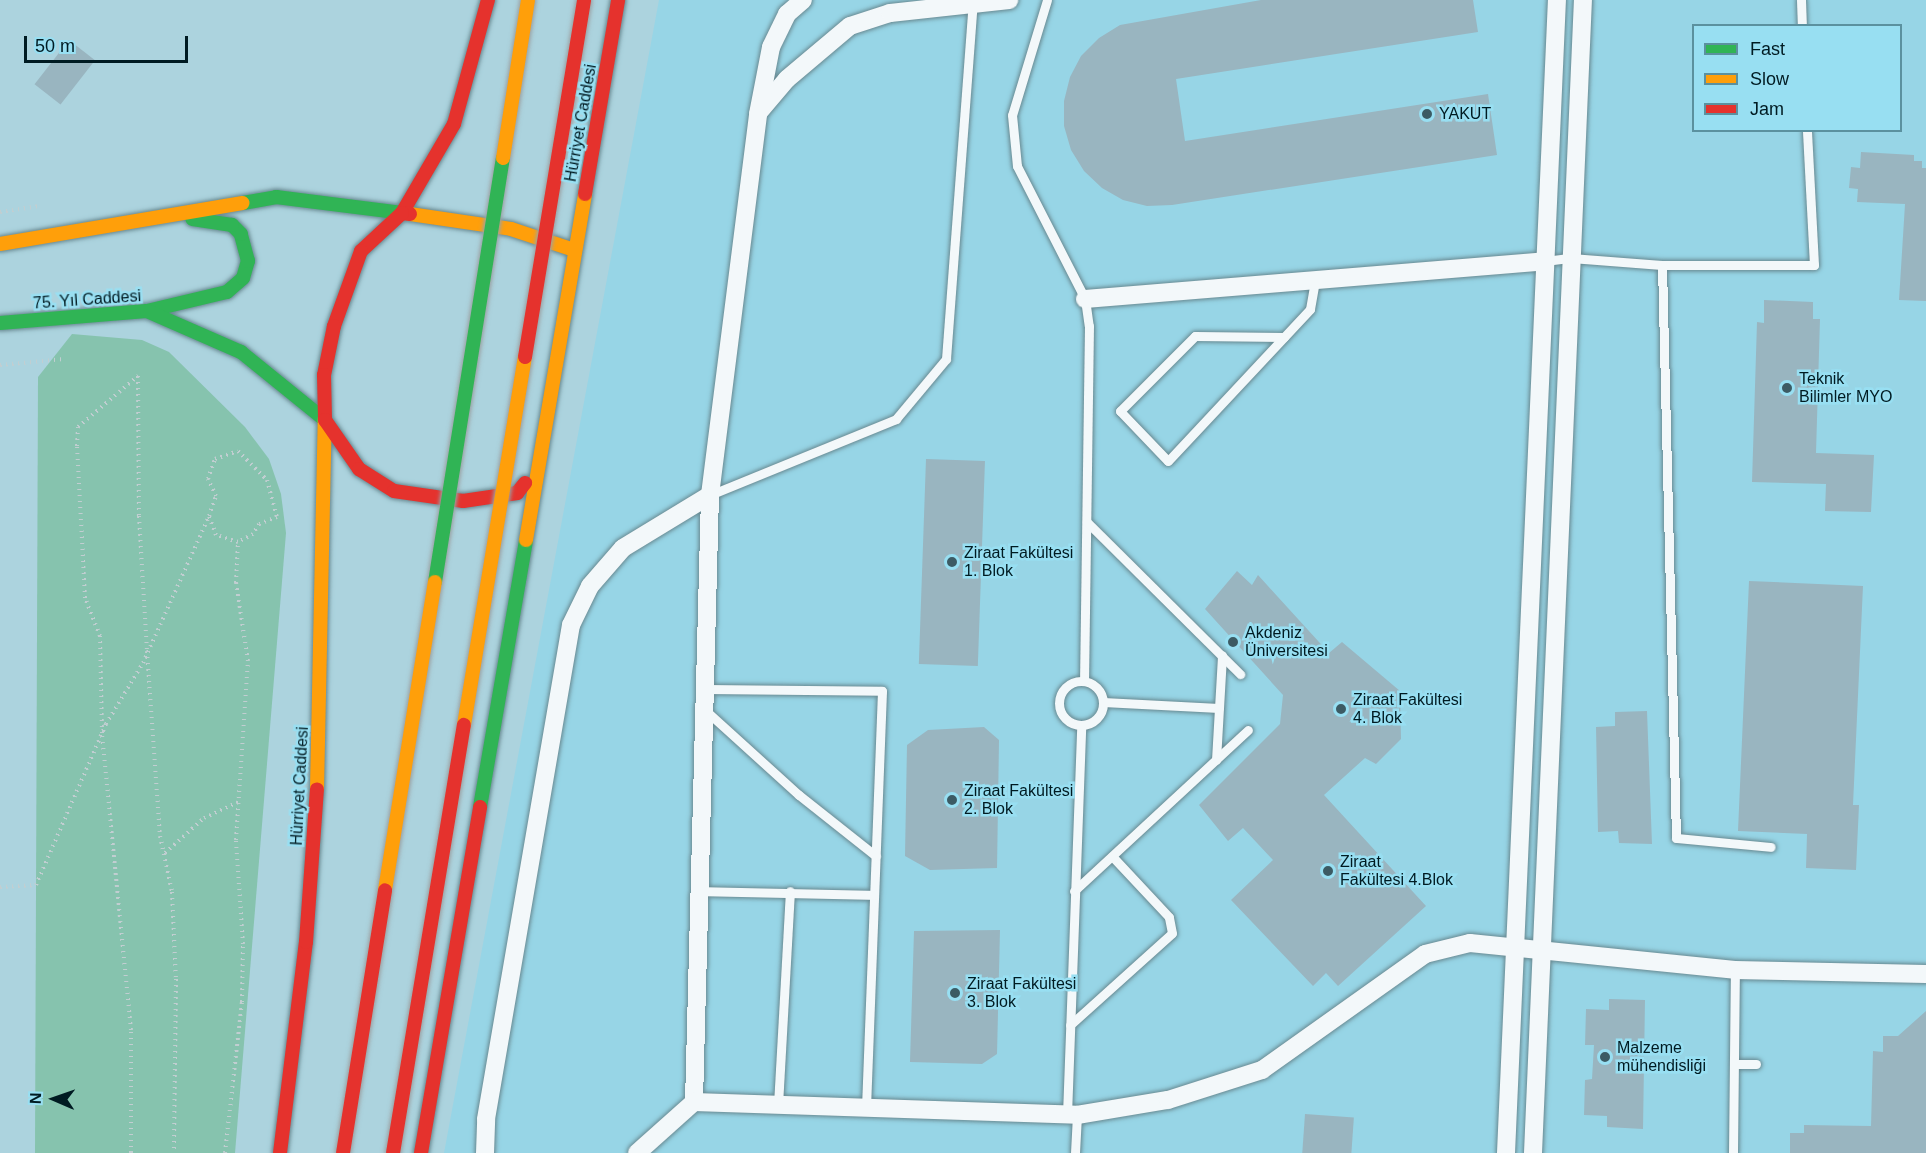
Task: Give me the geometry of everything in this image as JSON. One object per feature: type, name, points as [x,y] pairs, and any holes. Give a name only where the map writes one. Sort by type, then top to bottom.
[{"type":"main road","name":"Hürriyet Caddesi","points":[[280,1153],[306,942],[317,812],[324,375],[334,326],[361,251],[402,213],[454,124],[488,0]]},
{"type":"main road","points":[[343,1153],[528,0]]},
{"type":"main road","points":[[393,1153],[584,0]]},
{"type":"main road","name":"Hürriyet Caddesi","points":[[421,1153],[618,0]]},
{"type":"main road","points":[[0,244],[276,197],[511,229],[575,251]]},
{"type":"main road","points":[[147,311],[227,292],[243,278],[248,261],[245,243],[232,225],[168,216]]},
{"type":"main road","name":"75. Yıl Caddesi","points":[[0,323],[147,311],[241,352],[325,420]]},
{"type":"main road","points":[[325,420],[359,469],[394,490],[463,501],[517,493],[538,468]]},
{"type":"street","points":[[694,1102],[710,495],[758,114],[771,47],[787,14],[803,0]]},
{"type":"street","points":[[758,114],[787,79],[850,26],[890,13],[1009,0]]},
{"type":"street","points":[[1506,1153],[1513,945],[1557,0]]},
{"type":"street","points":[[1533,1153],[1540,947],[1583,0]]},
{"type":"street","points":[[1085,299],[1545,261]]},
{"type":"street","points":[[485,1153],[486,1119],[571,625],[590,586],[623,548],[710,495]]},
{"type":"street","points":[[637,1153],[694,1102],[1072,1115],[1168,1100],[1262,1070],[1425,954],[1470,943],[1540,947],[1735,970],[1926,974]]},
{"type":"lane","points":[[1047,0],[1012,115],[1017,166],[1085,299],[1089,326],[1084,681]]},
{"type":"lane","points":[[1801,0],[1802,24]]},
{"type":"lane","points":[[710,495],[896,420],[946,359],[973,3]]},
{"type":"lane","points":[[1545,261],[1571,258],[1662,265],[1814,265],[1807,132]]},
{"type":"lane","points":[[1662,265],[1676,838],[1771,847]]},
{"type":"lane","points":[[1284,337],[1195,336],[1120,411],[1168,461],[1284,337],[1310,309],[1315,281]]},
{"type":"lane","points":[[1087,522],[1240,674]]},
{"type":"lane","points":[[1216,760],[1222,656]]},
{"type":"lane","points":[[1084,681],[1099,690],[1103,702],[1095,721],[1081,725],[1064,717],[1060,700],[1068,686],[1084,681]]},
{"type":"lane","points":[[705,689],[882,691],[866,1108]]},
{"type":"lane","points":[[1103,702],[1219,708]]},
{"type":"lane","points":[[704,709],[799,795],[876,856]]},
{"type":"lane","points":[[1075,1153],[1070,1025],[1081,725]]},
{"type":"lane","points":[[1074,891],[1248,730]]},
{"type":"lane","points":[[1070,1025],[1172,933],[1169,917],[1112,856]]},
{"type":"lane","points":[[699,891],[790,891],[874,895]]},
{"type":"lane","points":[[778,1105],[790,891]]},
{"type":"lane","points":[[1733,1153],[1735,970]]},
{"type":"lane","points":[[1734,1064],[1756,1064]]},
{"type":"path","points":[[0,212],[40,206]]},
{"type":"path","points":[[0,365],[64,359]]},
{"type":"path","points":[[131,1153],[131,1030],[102,733],[100,636],[85,598],[78,428],[138,376],[140,516],[147,651],[164,854],[172,892],[176,979],[174,1153]]},
{"type":"path","points":[[0,886],[36,885],[102,733],[147,651],[209,516],[216,496],[208,478],[215,459],[238,452],[267,480],[277,517],[259,524],[253,534],[238,542],[216,535],[209,516]]},
{"type":"path","points":[[225,1153],[242,1002],[243,944],[236,840],[248,661],[236,583],[238,542]]},
{"type":"path","points":[[164,854],[204,818],[239,802]]},
{"type":"shaded area","name":"Akdeniz Üniversitesi","points":[[659,0],[1926,0],[1926,1153],[444,1153]]},
{"type":"green space","points":[[72,334],[142,340],[169,352],[245,427],[269,459],[281,494],[286,533],[235,1153],[35,1153],[38,377]]},
{"type":"building","name":"YAKUT","points":[[1261,0],[1473,0],[1478,32],[1176,79],[1185,141],[1488,94],[1497,155],[1172,205],[1147,206],[1123,200],[1102,188],[1084,171],[1071,150],[1064,126],[1064,101],[1070,77],[1081,56],[1099,38],[1120,25]]},
{"type":"building","points":[[69,40],[95,60],[61,104],[35,84]]},
{"type":"building","points":[[1861,152],[1914,155],[1914,161],[1922,161],[1922,168],[1926,168],[1926,301],[1899,300],[1905,204],[1857,202],[1858,189],[1849,188],[1851,167],[1860,168]]},
{"type":"building","name":"Teknik Bilimler MYO","points":[[1764,300],[1813,302],[1813,319],[1820,319],[1816,453],[1874,455],[1871,512],[1825,511],[1826,484],[1752,482],[1757,322],[1764,323]]},
{"type":"building","name":"Ziraat Fakültesi 1. Blok","points":[[926,459],[985,461],[978,666],[919,664]]},
{"type":"building","points":[[1237,571],[1252,585],[1258,575],[1329,653],[1342,642],[1400,691],[1401,739],[1376,764],[1365,758],[1324,795],[1426,906],[1338,986],[1326,973],[1313,986],[1231,900],[1273,860],[1243,828],[1228,841],[1199,805],[1280,724],[1283,695],[1205,609]]},
{"type":"building","points":[[1749,581],[1863,586],[1853,805],[1859,805],[1856,870],[1806,868],[1807,834],[1738,831]]},
{"type":"building","points":[[1647,711],[1652,844],[1619,843],[1618,831],[1598,832],[1596,727],[1615,726],[1615,712]]},
{"type":"building","name":"Ziraat Fakültesi 2. Blok","points":[[984,727],[999,740],[997,868],[930,870],[905,856],[907,745],[928,730]]},
{"type":"building","name":"Ziraat Fakültesi 3. Blok","points":[[1000,930],[997,1054],[982,1064],[910,1062],[914,931]]},
{"type":"building","points":[[1609,999],[1645,1000],[1643,1129],[1607,1127],[1607,1116],[1584,1115],[1585,1080],[1592,1079],[1594,1045],[1585,1045],[1586,1009],[1609,1010]]},
{"type":"building","points":[[1926,1011],[1926,1153],[1790,1153],[1790,1133],[1804,1133],[1804,1125],[1871,1126],[1873,1051],[1883,1052],[1883,1036],[1898,1036]]},
{"type":"building","points":[[1305,1114],[1354,1117],[1351,1153],[1302,1153]]},
{"type":"traffic: fast","points":[[435,582],[503,158]]},
{"type":"traffic: fast","points":[[243,203],[276,197],[402,213]]},
{"type":"traffic: fast","points":[[147,311],[227,292],[243,278],[248,261],[241,234],[232,225],[192,219]]},
{"type":"traffic: fast","points":[[0,323],[147,311],[241,352],[325,420]]},
{"type":"traffic: fast","points":[[480,807],[526,540]]},
{"type":"traffic: slow","points":[[503,158],[528,0]]},
{"type":"traffic: slow","points":[[526,540],[585,194]]},
{"type":"traffic: slow","points":[[0,244],[243,203]]},
{"type":"traffic: slow","points":[[410,214],[511,229],[571,249]]},
{"type":"traffic: slow","points":[[464,725],[525,357]]},
{"type":"traffic: slow","points":[[317,789],[325,420]]},
{"type":"traffic: slow","points":[[385,890],[435,582]]},
{"type":"traffic: jam","points":[[402,213],[454,124],[488,0]]},
{"type":"traffic: jam","points":[[525,357],[584,0]]},
{"type":"traffic: jam","points":[[585,194],[618,0]]},
{"type":"traffic: jam","points":[[410,214],[402,213],[361,251],[334,326],[324,375],[325,420],[359,469],[394,491],[463,501],[517,493],[525,483]]},
{"type":"traffic: jam","points":[[393,1153],[464,725]]},
{"type":"traffic: jam","points":[[280,1153],[306,942],[317,789]]},
{"type":"traffic: jam","points":[[421,1153],[480,807]]},
{"type":"traffic: jam","points":[[343,1153],[385,890]]},
{"type":"place","name":"YAKUT","points":[[1427,114]]},
{"type":"place","name":"Teknik Bilimler MYO","points":[[1787,388]]},
{"type":"place","name":"Ziraat Fakültesi 1. Blok","points":[[952,562]]},
{"type":"place","name":"Akdeniz Üniversitesi","points":[[1233,642]]},
{"type":"place","name":"Ziraat Fakültesi 4. Blok","points":[[1341,709]]},
{"type":"place","name":"Ziraat Fakültesi 2. Blok","points":[[952,800]]},
{"type":"place","name":"Ziraat Fakültesi 4.Blok","points":[[1328,871]]},
{"type":"place","name":"Ziraat Fakültesi 3. Blok","points":[[955,993]]},
{"type":"place","name":"Malzeme mühendisliği","points":[[1605,1057]]}]
